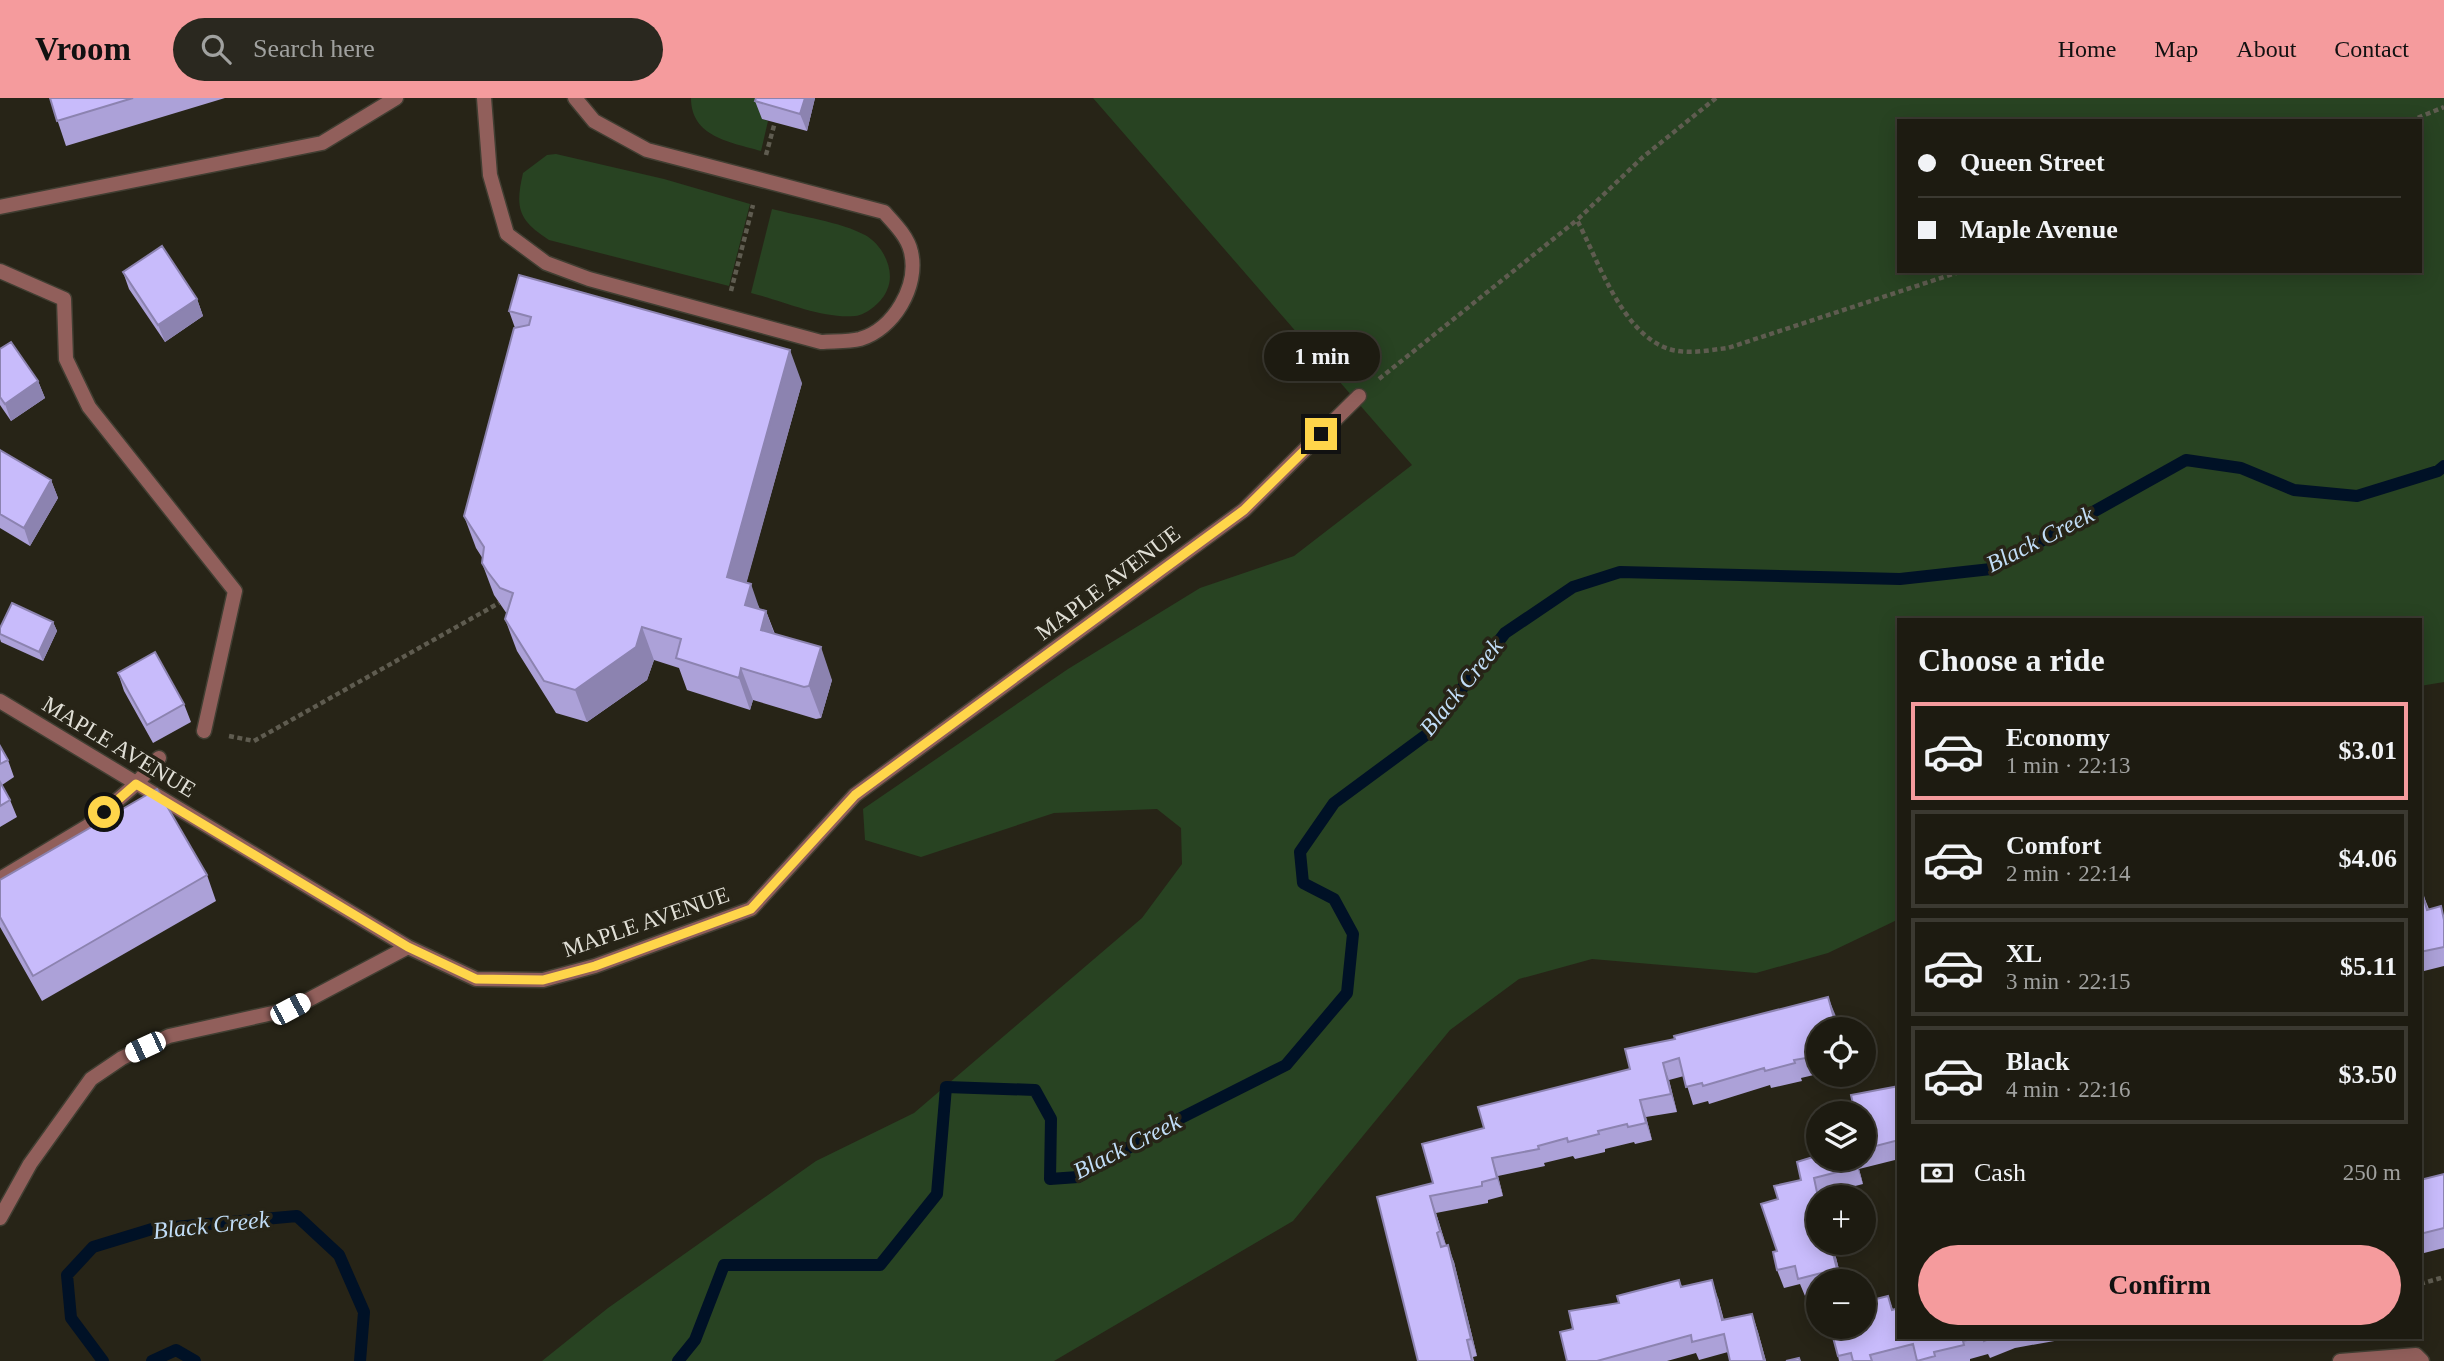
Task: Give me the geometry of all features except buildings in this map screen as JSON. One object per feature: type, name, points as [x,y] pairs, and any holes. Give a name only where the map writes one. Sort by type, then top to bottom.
[{"type":"lane","points":[[0,207],[322,143],[396,98]]},
{"type":"lane","points":[[484,98],[490,175],[507,234],[545,263],[589,279],[821,342],[859,339],[881,328],[898,308],[914,277],[911,250],[899,229],[884,212],[647,150],[593,121],[575,98]]},
{"type":"lane","points":[[0,271],[64,299],[66,359],[89,407],[235,591],[204,731]]},
{"type":"lane","name":"MAPLE AVENUE","points":[[0,701],[408,947],[476,979],[543,980],[595,966],[751,909],[855,795],[1244,510],[1359,396]]},
{"type":"lane","points":[[0,879],[88,826],[136,784],[159,758]]},
{"type":"lane","points":[[0,1218],[30,1164],[91,1079],[122,1058],[169,1036],[290,1009],[408,947]]},
{"type":"lane","points":[[2340,1361],[2416,1354],[2422,1361]]},
{"type":"path","points":[[1359,396],[1577,219],[1643,157],[1716,98]]},
{"type":"path","points":[[2415,119],[2444,107]]},
{"type":"path","points":[[725,316],[775,122]]},
{"type":"path","points":[[1577,219],[1628,319],[1646,338],[1669,349],[1696,352],[1728,348],[1956,273]]},
{"type":"path","points":[[204,731],[254,741],[499,603]]},
{"type":"path","points":[[2422,1283],[2444,1277]]},
{"type":"green space","points":[[691,98],[768,98],[762,119],[768,121],[761,151],[725,141],[705,130],[693,111]]},
{"type":"green space","points":[[1093,98],[2444,98],[2444,682],[2422,686],[2422,618],[1897,618],[1897,920],[1828,953],[1756,973],[1592,959],[1519,979],[1450,1030],[1293,1221],[1054,1361],[542,1361],[608,1308],[816,1161],[914,1113],[1142,918],[1182,864],[1181,828],[1157,809],[1054,813],[921,857],[865,840],[863,809],[1068,669],[1200,588],[1294,556],[1412,465]]},
{"type":"green space","points":[[556,154],[664,179],[750,204],[729,286],[549,240],[539,233],[521,212],[519,195],[523,173],[547,155]]},
{"type":"green space","points":[[772,209],[844,226],[871,239],[882,252],[889,267],[889,283],[882,299],[864,313],[842,316],[816,312],[751,293]]},
{"type":"waterway","name":"Black Creek","points":[[678,1361],[695,1340],[724,1265],[880,1265],[937,1194],[946,1087],[1035,1090],[1051,1119],[1050,1179],[1078,1177],[1171,1123],[1286,1065],[1347,993],[1353,934],[1334,899],[1303,883],[1300,852],[1334,803],[1426,735],[1505,633],[1573,587],[1620,572],[1900,579],[1991,569],[2186,460],[2241,468],[2294,490],[2357,496],[2438,471],[2444,466]]},
{"type":"waterway","name":"Black Creek","points":[[103,1361],[71,1318],[67,1275],[93,1247],[152,1229],[297,1216],[339,1255],[364,1312],[360,1361]]},
{"type":"waterway","name":"Black Creek","points":[[152,1361],[176,1350],[195,1361]]},
{"type":"route","points":[[104,812],[136,784],[408,947],[476,979],[543,980],[595,966],[751,909],[855,795],[1244,510],[1321,434]]}]
